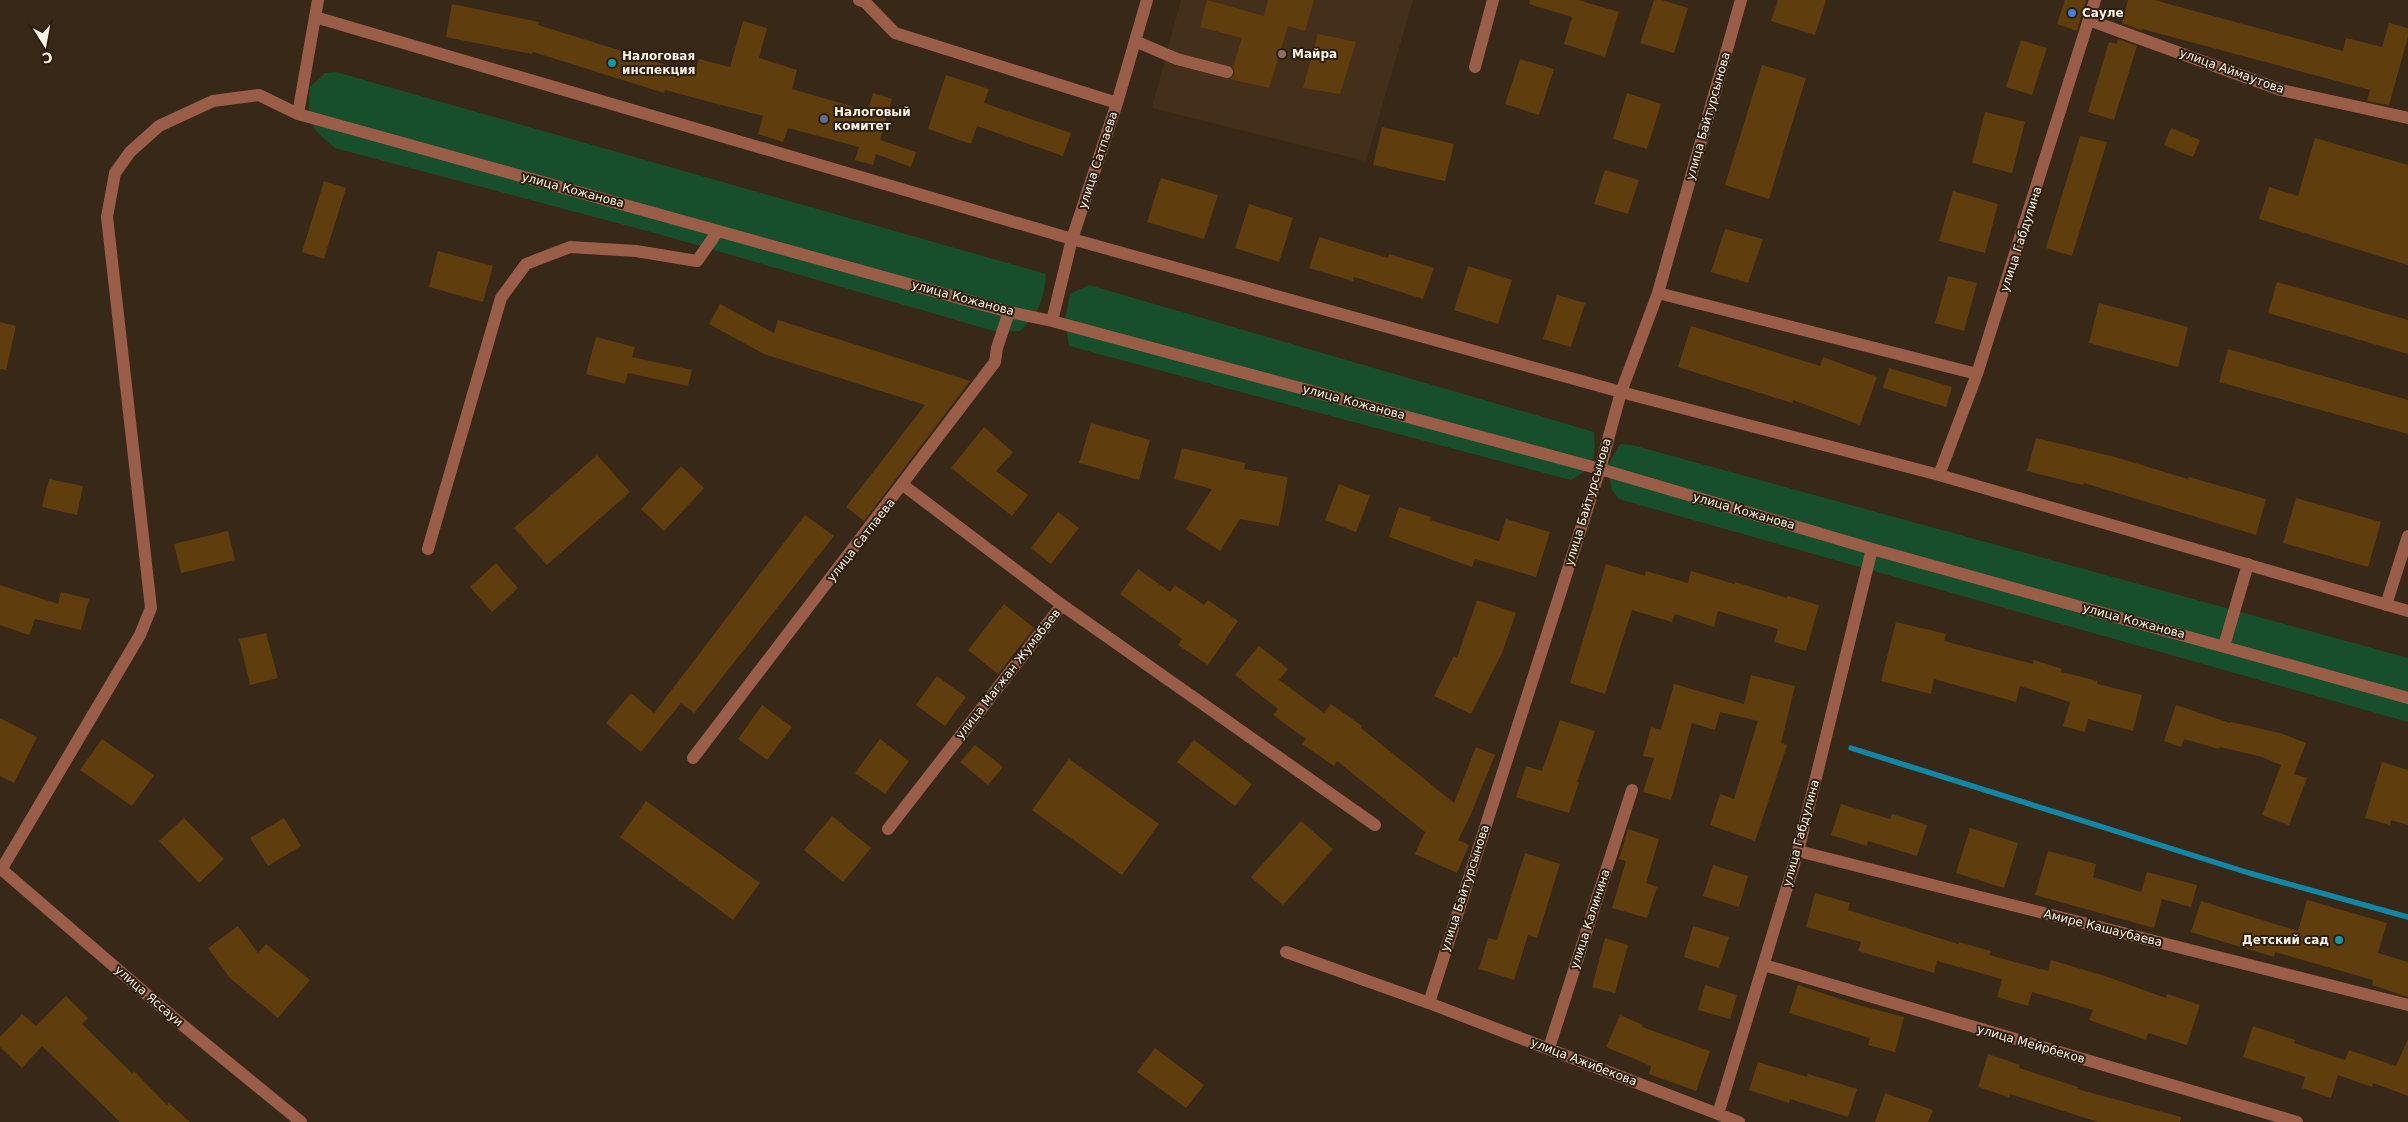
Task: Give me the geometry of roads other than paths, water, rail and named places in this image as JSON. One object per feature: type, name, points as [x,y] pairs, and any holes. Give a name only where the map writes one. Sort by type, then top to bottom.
[{"type":"street","points":[[298,114],[318,0]]},
{"type":"street","points":[[859,0],[865,2],[895,33],[1117,103]]},
{"type":"street","name":"улица Сатпаева","points":[[1052,321],[1072,240],[1117,103],[1147,0]]},
{"type":"street","points":[[1475,67],[1493,0]]},
{"type":"street","name":"улица Байтурсынова","points":[[1428,1003],[1600,469],[1621,392],[1658,294],[1741,0]]},
{"type":"street","name":"улица Габдулина","points":[[1938,475],[1977,374],[2095,0]]},
{"type":"street","points":[[315,17],[1072,240],[1621,392],[1938,475],[2408,611]]},
{"type":"street","name":"улица Аймаутова","points":[[2089,20],[2281,90],[2408,118]]},
{"type":"street","points":[[1135,41],[1176,59],[1227,72]]},
{"type":"street","name":"улица Кожанова","points":[[1,869],[140,635],[151,608],[107,218],[115,173],[130,152],[159,126],[213,101],[259,95],[298,114],[1009,312],[1052,321],[1600,469],[1872,549],[2408,698]]},
{"type":"street","points":[[428,549],[501,298],[526,264],[570,247],[636,250],[697,261],[718,231]]},
{"type":"street","points":[[1658,294],[1977,374]]},
{"type":"street","name":"улица Сатпаева","points":[[694,758],[995,362],[997,348],[1009,312]]},
{"type":"street","name":"улица Магжан Жумабаев","points":[[888,829],[1062,604],[903,485]]},
{"type":"street","points":[[2386,605],[2408,536]]},
{"type":"street","name":"улица Габдулина","points":[[1718,1114],[1798,851],[1872,549]]},
{"type":"street","points":[[2224,646],[2248,564]]},
{"type":"street","points":[[1062,604],[1375,825]]},
{"type":"street","name":"улица Калинина","points":[[1549,1048],[1632,790]]},
{"type":"street","name":"Амире Кашаубаева","points":[[1798,851],[2408,1005]]},
{"type":"street","name":"улица Яссауи","points":[[1,869],[180,1023],[301,1122]]},
{"type":"street","name":"улица Ажибекова","points":[[1286,952],[1549,1048],[1739,1122]]},
{"type":"street","name":"улица Мейрбеков","points":[[1764,965],[2297,1122]]},
{"type":"waterway","points":[[1851,748],[2249,873],[2408,917]]},
{"type":"place","name":"Сауле","points":[[2072,13]]},
{"type":"place","name":"Майра","points":[[1282,54]]},
{"type":"place","name":"Налоговая инспекция","points":[[612,63]]},
{"type":"place","name":"Налоговый комитет","points":[[824,119]]},
{"type":"place","name":"Детский сад","points":[[2339,940]]}]
